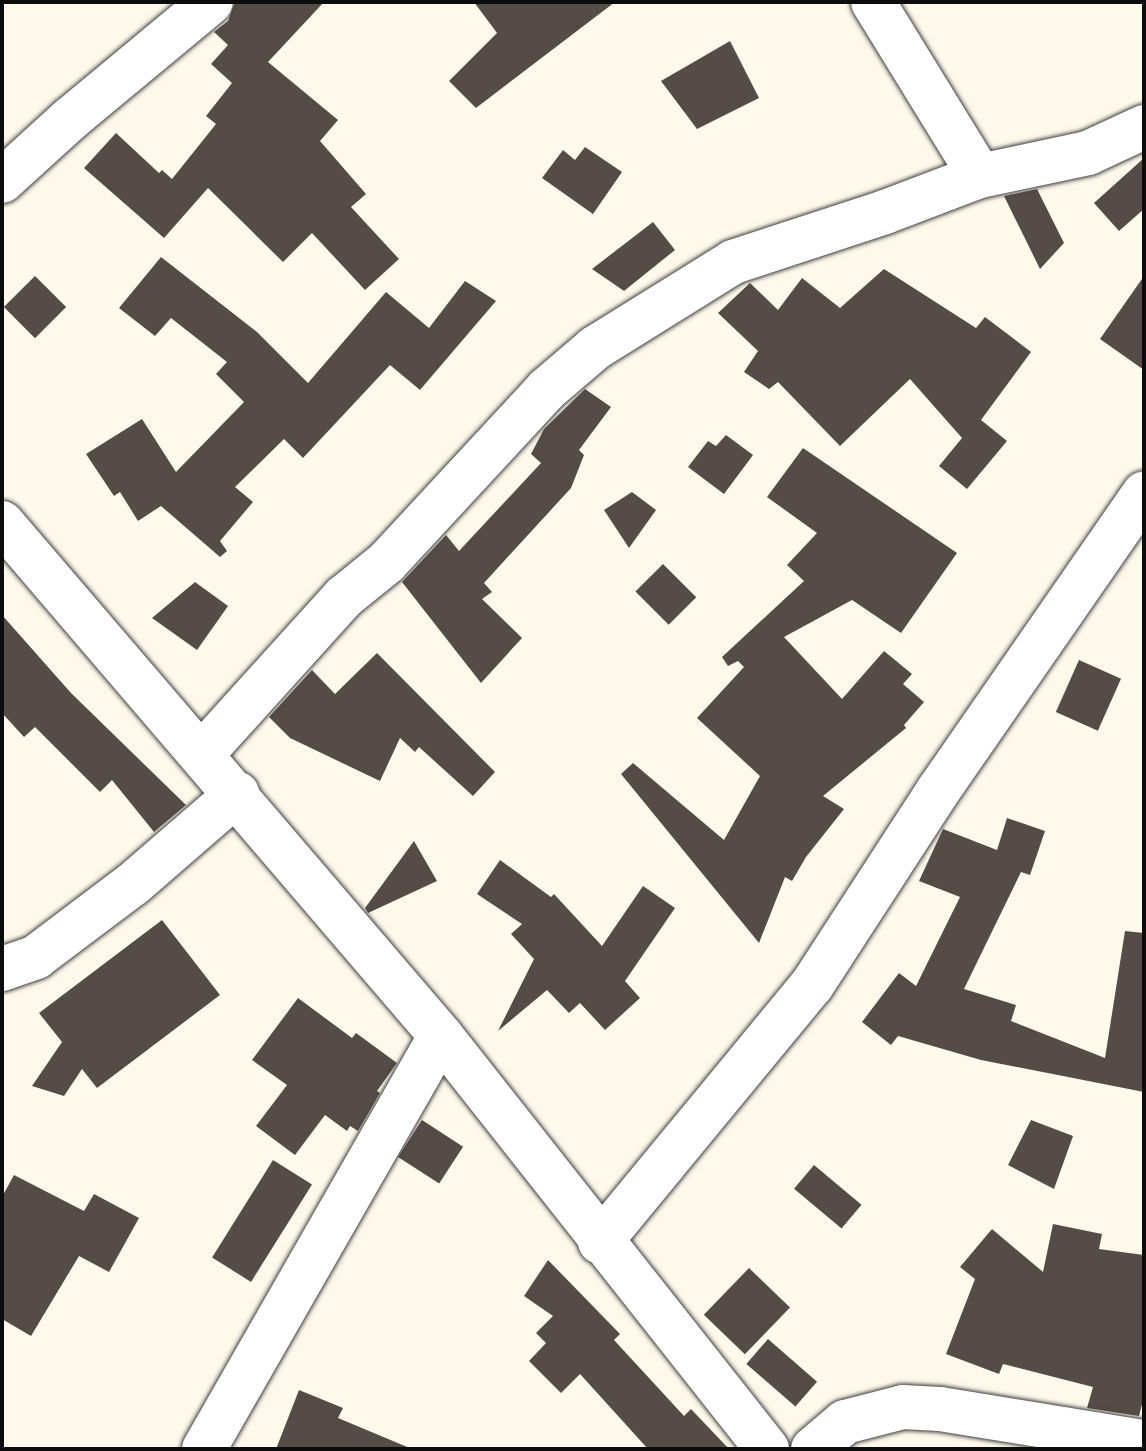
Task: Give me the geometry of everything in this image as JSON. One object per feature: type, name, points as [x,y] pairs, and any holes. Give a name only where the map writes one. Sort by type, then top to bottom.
[{"type":"street","points":[[2,181],[70,119],[211,2]]},
{"type":"street","points":[[874,3],[980,176]]},
{"type":"street","points":[[202,754],[344,597],[387,562],[546,390],[595,348],[733,262],[885,212],[980,176],[1088,153],[1144,127]]},
{"type":"street","points":[[600,1242],[812,985],[938,791],[1144,493]]},
{"type":"street","points":[[2,523],[441,1036],[600,1242],[767,1449]]},
{"type":"street","points":[[2,969],[36,957],[133,884],[237,794]]},
{"type":"street","points":[[204,1449],[441,1036]]},
{"type":"street","points":[[813,1449],[845,1422],[903,1407],[940,1409],[1144,1442]]},
{"type":"building","points":[[235,2],[324,2],[268,62],[338,120],[320,141],[366,194],[351,207],[399,259],[365,290],[312,233],[283,262],[208,188],[164,238],[84,168],[116,133],[159,173],[162,170],[172,179],[216,124],[206,116],[232,83],[211,64],[228,45],[214,32],[228,21]]},
{"type":"building","points":[[474,2],[615,2],[476,108],[449,81],[497,33]]},
{"type":"building","points":[[730,41],[759,98],[697,129],[661,81]]},
{"type":"building","points":[[585,147],[622,172],[593,214],[542,178],[563,150],[575,160]]},
{"type":"building","points":[[1144,158],[1144,209],[1119,231],[1094,203]]},
{"type":"building","points":[[1037,189],[1064,243],[1040,269],[1004,196]]},
{"type":"building","points":[[653,222],[675,250],[624,291],[592,269]]},
{"type":"building","points":[[161,257],[257,332],[308,383],[386,292],[429,328],[465,281],[496,301],[420,390],[390,365],[303,458],[284,439],[235,487],[253,502],[220,541],[227,551],[220,557],[161,506],[138,521],[120,492],[114,496],[86,454],[142,419],[176,472],[244,402],[216,374],[227,362],[171,318],[155,336],[119,308]]},
{"type":"building","points":[[884,269],[976,328],[985,317],[1031,352],[981,420],[1007,441],[967,489],[939,466],[962,438],[910,379],[840,446],[778,382],[769,389],[744,372],[758,351],[718,313],[750,283],[778,310],[802,278],[840,308]]},
{"type":"building","points":[[35,276],[66,307],[35,338],[4,307]]},
{"type":"building","points":[[1144,276],[1144,370],[1100,339]]},
{"type":"building","points":[[585,389],[611,407],[579,450],[584,455],[571,488],[484,583],[492,592],[482,599],[522,638],[481,683],[402,582],[446,535],[459,551],[541,463],[531,454],[544,429]]},
{"type":"building","points":[[726,435],[753,455],[724,494],[688,467],[708,441],[716,446]]},
{"type":"building","points":[[803,448],[957,553],[901,633],[852,600],[784,637],[842,699],[884,651],[912,674],[903,684],[924,702],[904,725],[906,728],[823,796],[844,809],[806,857],[792,881],[785,877],[759,943],[621,774],[633,763],[724,840],[760,776],[697,718],[744,667],[738,661],[728,666],[722,657],[804,581],[787,565],[817,533],[767,497]]},
{"type":"building","points":[[632,492],[656,510],[629,548],[604,510]]},
{"type":"building","points":[[663,564],[696,597],[669,625],[635,592]]},
{"type":"building","points":[[195,582],[228,606],[197,650],[152,618]]},
{"type":"building","points":[[2,615],[71,693],[186,805],[154,832],[112,780],[100,792],[35,727],[24,737],[2,713]]},
{"type":"building","points":[[377,653],[495,772],[473,796],[419,747],[415,752],[400,738],[380,781],[290,738],[269,717],[312,670],[335,694]]},
{"type":"building","points":[[1079,660],[1121,679],[1098,731],[1056,712]]},
{"type":"building","points":[[1007,818],[1045,831],[1030,875],[1021,872],[964,989],[1016,1005],[1011,1021],[1105,1058],[1125,931],[1144,933],[1144,1092],[981,1060],[898,1036],[891,1045],[862,1022],[899,973],[916,986],[960,897],[919,881],[943,829],[997,850]]},
{"type":"building","points":[[414,841],[437,881],[368,913],[365,908]]},
{"type":"building","points":[[500,860],[551,897],[554,894],[602,946],[643,886],[675,908],[625,981],[640,998],[605,1030],[580,1003],[569,1013],[547,990],[498,1031],[534,959],[511,934],[522,924],[477,894]]},
{"type":"building","points":[[162,920],[220,995],[97,1088],[82,1069],[64,1096],[32,1086],[62,1042],[39,1013]]},
{"type":"building","points":[[298,998],[352,1038],[356,1033],[397,1063],[377,1091],[380,1093],[358,1131],[350,1126],[347,1131],[325,1115],[295,1155],[256,1126],[287,1085],[252,1060]]},
{"type":"building","points":[[422,1120],[463,1147],[439,1184],[398,1157]]},
{"type":"building","points":[[1031,1120],[1073,1136],[1054,1189],[1008,1165]]},
{"type":"building","points":[[273,1160],[312,1184],[251,1282],[212,1258]]},
{"type":"building","points":[[814,1165],[861,1205],[842,1229],[794,1189]]},
{"type":"building","points":[[14,1175],[84,1211],[94,1194],[139,1218],[109,1272],[79,1256],[31,1336],[2,1319],[2,1197]]},
{"type":"building","points":[[1053,1224],[1102,1234],[1099,1249],[1144,1255],[1144,1397],[1139,1416],[1087,1408],[1093,1387],[1003,1364],[999,1374],[946,1354],[975,1279],[960,1267],[992,1229],[1043,1272]]},
{"type":"building","points":[[548,1260],[620,1334],[614,1340],[684,1416],[691,1409],[729,1449],[648,1449],[580,1374],[561,1393],[529,1361],[546,1343],[536,1333],[553,1316],[524,1296]]},
{"type":"building","points":[[749,1268],[790,1308],[745,1354],[704,1315]]},
{"type":"building","points":[[768,1339],[817,1382],[795,1407],[746,1364]]},
{"type":"building","points":[[299,1390],[343,1408],[338,1418],[412,1449],[276,1449]]}]
